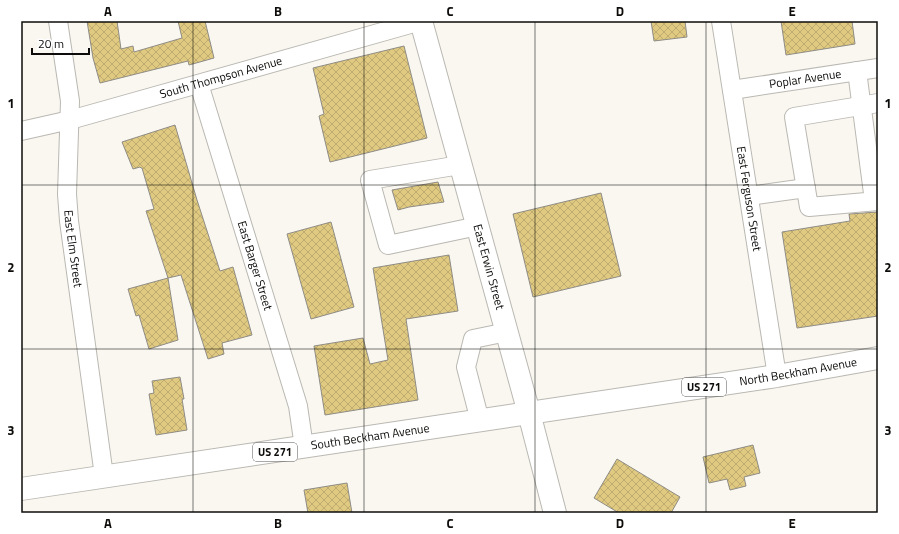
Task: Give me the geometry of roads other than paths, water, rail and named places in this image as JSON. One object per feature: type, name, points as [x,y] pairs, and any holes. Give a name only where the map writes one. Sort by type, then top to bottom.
[{"type":"main road","name":"East Erwin Street","points":[[421,21],[507,332],[555,513]]},
{"type":"main road","name":"North Beckham Avenue","points":[[529,413],[777,376],[878,358]]},
{"type":"main road","name":"South Beckham Avenue","points":[[21,489],[529,413]]},
{"type":"street","name":"East Elm Street","points":[[58,21],[68,84],[70,120],[67,194],[69,221],[104,476]]},
{"type":"street","name":"South Thompson Avenue","points":[[21,131],[70,120],[421,21]]},
{"type":"street","name":"East Ferguson Street","points":[[721,21],[777,376]]},
{"type":"street","name":"Poplar Avenue","points":[[732,90],[878,68]]},
{"type":"street","points":[[857,71],[870,104],[876,201],[810,207],[794,118],[870,104]]},
{"type":"street","name":"East Barger Street","points":[[200,84],[298,406],[304,447]]},
{"type":"street","points":[[460,165],[370,180],[388,245],[478,226]]},
{"type":"street","points":[[749,196],[806,188]]},
{"type":"street","points":[[480,421],[466,366],[473,339],[507,332]]}]
